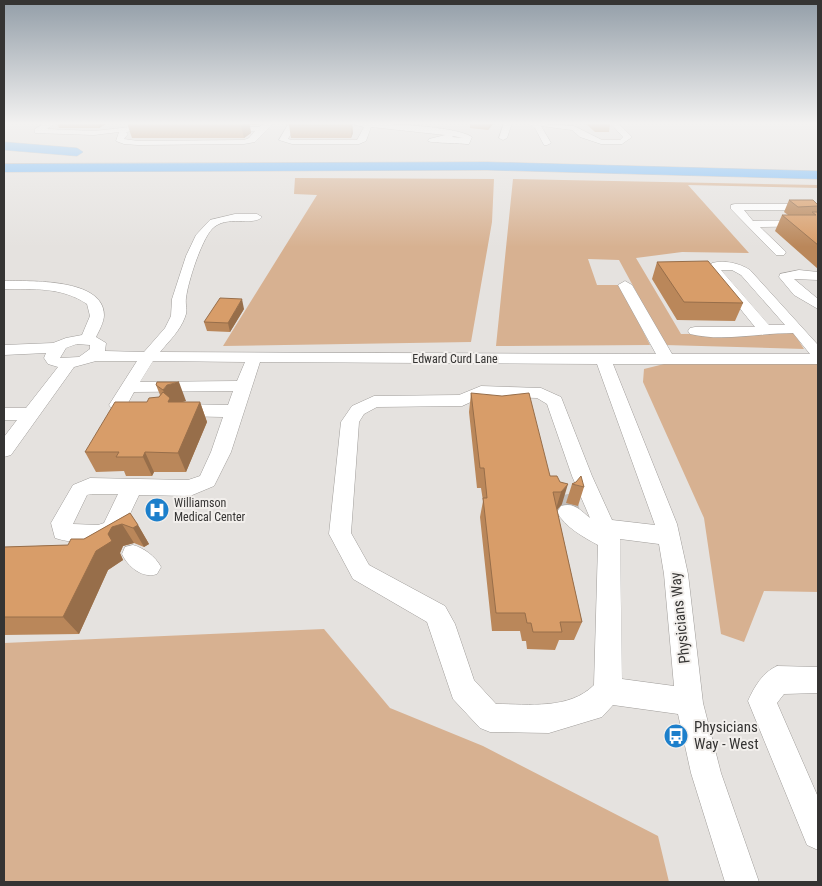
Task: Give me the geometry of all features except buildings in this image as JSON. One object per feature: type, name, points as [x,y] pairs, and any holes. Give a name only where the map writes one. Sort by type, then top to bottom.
[{"type":"highway","points":[[791,164],[818,165]]},
{"type":"highway","points":[[4,168],[335,166],[602,168],[818,175]]},
{"type":"highway","points":[[4,179],[112,173],[287,170],[335,166]]},
{"type":"street","points":[[780,252],[735,207],[818,207]]},
{"type":"street","points":[[152,410],[129,411],[118,405],[147,358],[176,322],[181,306],[179,299],[201,235],[213,222],[229,218],[257,217]]},
{"type":"street","points":[[750,224],[818,223]]},
{"type":"street","points":[[765,330],[714,269],[716,266],[731,266],[741,269],[778,307],[818,354]]},
{"type":"street","points":[[817,303],[799,292],[785,277],[799,274],[818,276]]},
{"type":"street","points":[[4,285],[63,288],[83,293],[94,302],[97,316],[88,339]]},
{"type":"street","points":[[625,285],[667,359]]},
{"type":"street","points":[[695,332],[748,333],[765,330],[796,330]]},
{"type":"street","points":[[4,350],[56,348],[71,341],[88,339],[94,340],[99,347],[92,356],[68,364],[54,361],[52,353],[56,348]]},
{"type":"street","name":"Edward Curd Lane","points":[[92,356],[147,358],[818,359]]},
{"type":"street","name":"Physicians Way","points":[[602,358],[654,486],[669,536],[676,574],[689,703],[706,774],[742,882]]},
{"type":"street","points":[[4,450],[68,364]]},
{"type":"street","points":[[129,386],[243,386]]},
{"type":"street","points":[[607,534],[575,484],[555,401],[541,393],[481,391],[462,400],[374,402],[358,410],[350,422],[340,534],[361,572],[436,614],[442,624],[463,689],[490,718],[550,719],[592,707],[608,691],[663,697],[689,703]]},
{"type":"street","points":[[132,487],[130,548],[99,534],[63,532],[62,523],[80,490],[90,486],[190,488],[207,481],[221,452],[234,411]]},
{"type":"street","points":[[4,414],[30,414]]},
{"type":"street","points":[[568,512],[588,529],[607,534],[669,536]]},
{"type":"street","points":[[818,680],[777,680],[762,701],[818,834]]},
{"type":"lane","points":[[181,410],[234,411],[254,358]]},
{"type":"lane","points":[[607,534],[608,691]]},
{"type":"shaded area","points":[[295,178],[494,179],[492,222],[471,342],[223,346],[317,195],[294,194]]},
{"type":"shaded area","points":[[513,179],[818,185],[818,188],[688,185],[749,253],[682,252],[636,258],[681,334],[794,333],[804,349],[665,345],[619,260],[588,259],[597,285],[620,285],[650,345],[496,346]]},
{"type":"shaded area","points":[[818,363],[818,592],[764,591],[744,642],[721,634],[704,518],[643,382],[644,369],[664,364]]},
{"type":"shaded area","points":[[324,629],[390,708],[483,746],[658,836],[669,882],[4,882],[4,643]]},
{"type":"tunnel","points":[[563,495],[564,500]]},
{"type":"tunnel","points":[[564,499],[568,512]]},
{"type":"place","name":"Williamson Medical Center","points":[[157,510]]},
{"type":"place","name":"Physicians Way - West","points":[[676,736]]}]
